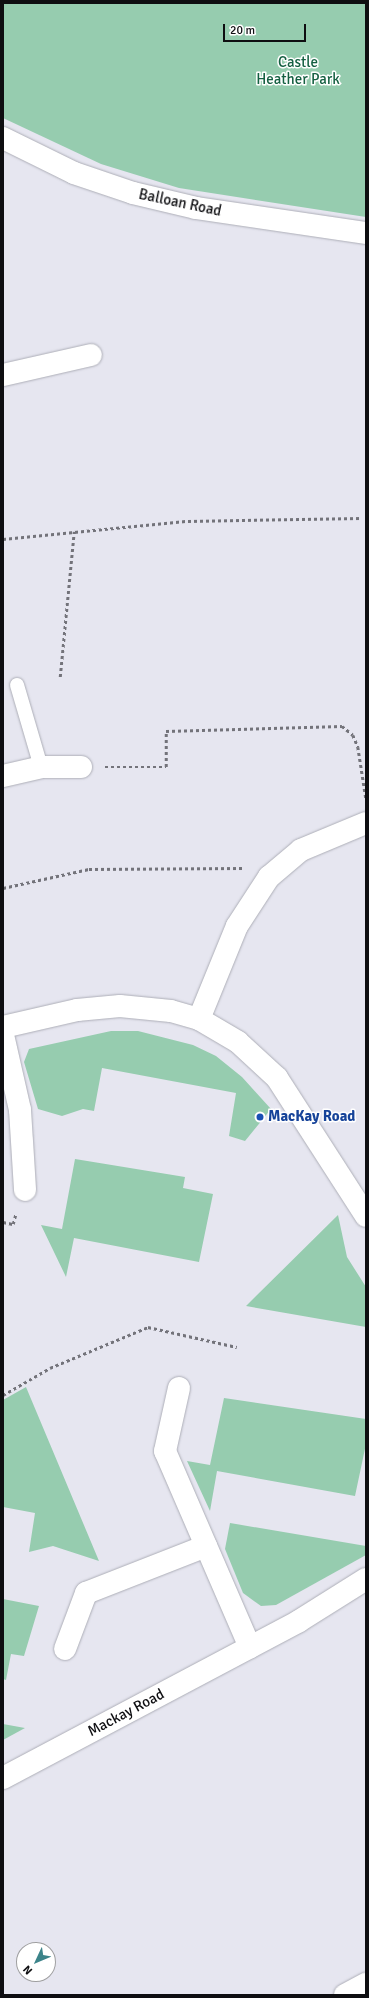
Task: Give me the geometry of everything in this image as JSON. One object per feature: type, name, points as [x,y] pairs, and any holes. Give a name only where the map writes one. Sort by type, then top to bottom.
[{"type":"street","name":"Balloan Road","points":[[3,138],[74,173],[133,193],[196,208],[366,233]]},
{"type":"street","points":[[3,375],[91,355]]},
{"type":"street","points":[[3,776],[41,767],[81,767]]},
{"type":"street","points":[[199,1019],[237,926],[270,877],[301,850],[366,823]]},
{"type":"street","points":[[3,1027],[77,1010],[120,1006],[171,1011],[199,1019],[238,1042],[277,1078],[366,1216]]},
{"type":"street","points":[[3,1035],[20,1110],[24,1190]]},
{"type":"street","points":[[179,1388],[165,1451],[250,1647]]},
{"type":"street","points":[[65,1649],[86,1593],[206,1546]]},
{"type":"street","name":"Mackay Road","points":[[3,1778],[250,1647],[366,1579]]},
{"type":"street","points":[[345,1995],[366,1984]]},
{"type":"lane","points":[[17,685],[41,767]]},
{"type":"path","points":[[3,539],[188,521],[362,518]]},
{"type":"path","points":[[60,677],[74,532]]},
{"type":"path","points":[[81,767],[166,767],[166,731],[342,726],[353,735],[358,747],[366,801]]},
{"type":"path","points":[[3,888],[88,869],[250,868],[270,877]]},
{"type":"path","points":[[3,1395],[50,1368],[148,1327],[237,1347]]},
{"type":"green space","name":"Castle Heather Park","points":[[3,3],[366,3],[366,217],[179,188],[101,164],[3,118]]},
{"type":"green space","points":[[111,1031],[138,1031],[193,1045],[216,1056],[242,1077],[271,1109],[245,1141],[229,1136],[236,1093],[102,1068],[94,1111],[83,1109],[62,1116],[38,1109],[24,1062],[29,1049]]},
{"type":"green space","points":[[75,1159],[185,1177],[183,1188],[213,1194],[199,1262],[74,1238],[66,1277],[41,1225],[62,1229]]},
{"type":"green space","points":[[338,1215],[347,1257],[366,1287],[366,1327],[246,1306]]},
{"type":"green space","points":[[26,1387],[99,1561],[53,1546],[29,1552],[35,1513],[3,1507],[3,1400]]},
{"type":"green space","points":[[224,1398],[366,1419],[366,1444],[355,1496],[217,1471],[210,1511],[187,1461],[210,1465]]},
{"type":"green space","points":[[230,1523],[366,1546],[366,1555],[276,1605],[261,1606],[243,1593],[225,1549]]},
{"type":"green space","points":[[3,1599],[39,1606],[24,1656],[11,1654],[6,1680],[3,1679]]},
{"type":"green space","points":[[3,1724],[25,1728],[3,1740]]},
{"type":"place","name":"MacKay Road","points":[[260,1117]]}]
